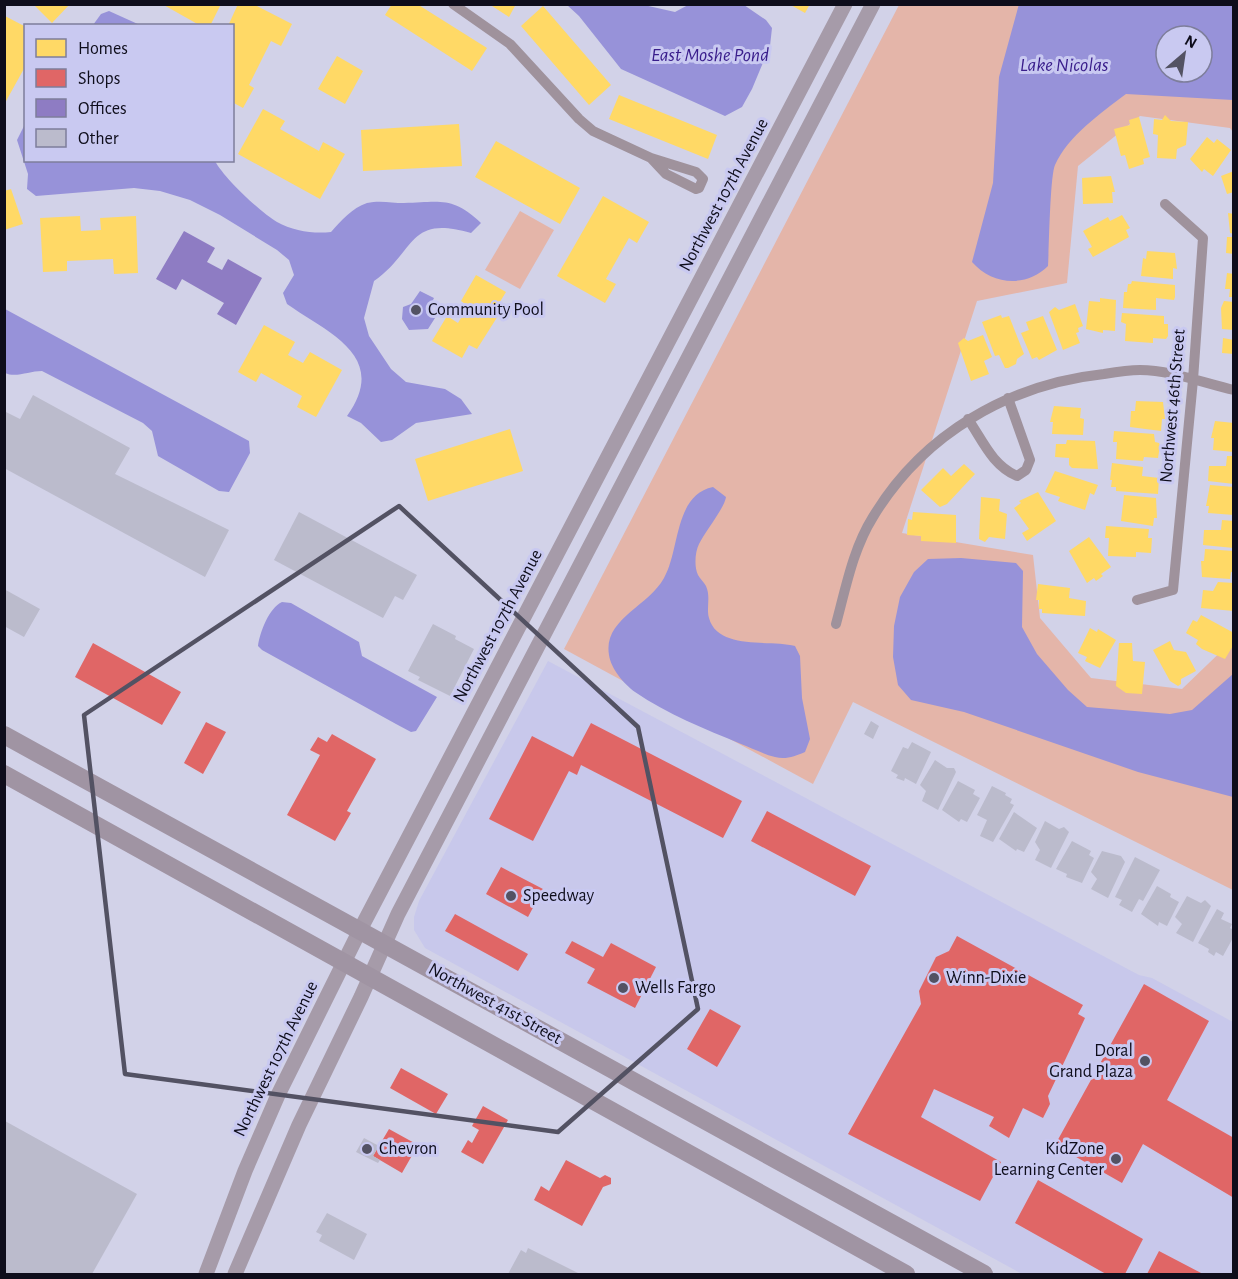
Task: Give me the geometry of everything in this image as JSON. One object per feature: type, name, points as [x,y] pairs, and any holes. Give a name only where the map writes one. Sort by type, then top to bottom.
[{"type":"main road","name":"Northwest 107th Avenue","points":[[206,1275],[262,1130],[360,930],[845,4]]},
{"type":"main road","points":[[235,1275],[303,1116],[370,978],[398,914],[873,4]]},
{"type":"main road","name":"Northwest 41st Street","points":[[4,735],[984,1275]]},
{"type":"main road","name":"Northwest 41st Street","points":[[4,774],[906,1275]]},
{"type":"street","points":[[453,4],[510,44],[585,125],[651,158]]},
{"type":"street","name":"Northwest 46th Street","points":[[1137,600],[1173,590],[1193,380],[1203,238],[1165,204]]},
{"type":"street","points":[[836,624],[855,555],[873,517],[899,480],[943,437],[988,406],[1053,381],[1141,370],[1233,390]]},
{"type":"street","points":[[968,419],[990,455],[1004,470],[1017,476],[1026,470],[1030,460],[1008,399]]},
{"type":"highlighted area","points":[[399,506],[638,727],[698,1009],[558,1132],[125,1074],[84,715]]},
{"type":"shaded area","points":[[899,5],[1233,5],[1233,132],[1230,128],[1140,116],[1078,166],[1067,283],[977,301],[902,533],[1033,555],[1040,618],[1091,678],[1182,689],[1233,640],[1233,890],[853,702],[813,784],[564,649]]},
{"type":"shaded area","points":[[520,211],[554,230],[520,289],[485,270]]},
{"type":"shaded area","points":[[548,661],[1139,975],[1152,978],[1233,1022],[1233,1274],[1022,1274],[425,948],[414,930],[414,917],[419,901]]},
{"type":"water","name":"Lake Nicolas","points":[[1019,4],[1233,5],[1233,100],[1126,94],[1096,117],[1068,144],[1055,165],[1048,266],[1030,278],[1009,281],[999,279],[980,270],[972,262],[993,183],[999,77]]},
{"type":"water","name":"East Moshe Pond","points":[[567,5],[644,5],[675,12],[688,5],[744,5],[766,20],[772,28],[770,46],[742,107],[725,116],[621,69],[579,16]]},
{"type":"water","points":[[109,11],[138,24],[94,24],[101,14]]},
{"type":"water","points":[[24,126],[24,162],[17,140]]},
{"type":"water","points":[[24,162],[216,162],[234,185],[261,211],[290,228],[318,233],[331,232],[352,211],[372,202],[445,202],[462,208],[481,223],[471,233],[450,228],[435,228],[423,232],[414,239],[388,270],[374,281],[364,318],[369,336],[391,369],[406,382],[445,389],[461,399],[472,414],[416,423],[392,440],[381,442],[361,423],[347,416],[358,395],[362,377],[358,362],[335,336],[287,304],[283,293],[294,275],[289,260],[277,250],[220,215],[190,200],[160,191],[134,188],[36,196],[27,189],[28,174]]},
{"type":"water","name":"Community Pool","points":[[420,291],[434,298],[427,312],[435,318],[428,329],[409,330],[402,319],[403,307],[411,304]]},
{"type":"water","points":[[5,309],[249,441],[250,453],[229,492],[219,491],[158,456],[152,431],[143,423],[42,371],[18,375],[5,373]]},
{"type":"water","points":[[713,487],[726,497],[699,544],[696,560],[698,575],[707,590],[709,618],[714,628],[734,640],[795,646],[800,656],[802,698],[810,739],[805,752],[794,756],[779,758],[766,754],[673,714],[631,689],[619,676],[610,660],[609,643],[613,632],[664,578],[685,512],[700,492]]},
{"type":"water","points":[[961,558],[1016,563],[1023,571],[1022,627],[1037,654],[1068,690],[1087,707],[1170,714],[1192,710],[1233,674],[1233,797],[1138,772],[964,712],[911,700],[898,685],[893,657],[894,626],[900,597],[914,572],[928,559]]},
{"type":"water","points":[[282,602],[291,603],[359,642],[362,656],[437,697],[416,731],[411,732],[262,650],[258,646],[263,628],[273,609]]},
{"type":"building: Homes","points":[[33,4],[70,4],[52,23]]},
{"type":"building: Homes","points":[[162,4],[221,4],[211,24],[197,24]]},
{"type":"building: Homes","points":[[238,4],[253,4],[292,24],[281,46],[271,41],[249,85],[254,88],[243,108],[234,103],[234,24],[229,24]]},
{"type":"building: Homes","points":[[392,4],[417,4],[487,48],[472,71],[385,15]]},
{"type":"building: Homes","points":[[489,4],[516,4],[509,17]]},
{"type":"building: Homes","points":[[789,4],[810,4],[805,13]]},
{"type":"building: Homes","points":[[543,6],[611,85],[589,105],[521,26]]},
{"type":"building: Homes","points":[[5,16],[24,26],[24,69],[5,103]]},
{"type":"building: Homes","points":[[337,56],[363,71],[345,104],[318,89]]},
{"type":"building: Homes","points":[[619,95],[717,135],[708,159],[609,119]]},
{"type":"building: Homes","points":[[263,109],[285,121],[280,129],[319,151],[323,142],[345,154],[320,199],[238,154]]},
{"type":"building: Homes","points":[[1165,115],[1171,121],[1188,122],[1186,145],[1177,149],[1176,159],[1157,158],[1158,135],[1153,134],[1154,119],[1162,120]]},
{"type":"building: Homes","points":[[1139,117],[1150,157],[1143,159],[1144,164],[1129,169],[1125,155],[1121,156],[1114,129],[1130,125],[1129,120]]},
{"type":"building: Homes","points":[[459,124],[462,166],[363,171],[361,130]]},
{"type":"building: Homes","points":[[1207,137],[1214,143],[1217,139],[1231,150],[1213,176],[1204,169],[1202,172],[1190,159]]},
{"type":"building: Homes","points":[[496,141],[580,188],[560,224],[475,177]]},
{"type":"building: Homes","points":[[1234,171],[1234,192],[1227,194],[1221,176]]},
{"type":"building: Homes","points":[[1111,176],[1115,192],[1112,192],[1113,203],[1083,204],[1082,178]]},
{"type":"building: Homes","points":[[11,189],[23,224],[4,230],[4,191]]},
{"type":"building: Homes","points":[[603,196],[649,222],[637,243],[629,238],[606,279],[616,284],[605,303],[557,276]]},
{"type":"building: Homes","points":[[1228,213],[1234,214],[1234,234],[1230,233]]},
{"type":"building: Homes","points":[[1122,215],[1130,228],[1126,230],[1129,237],[1093,257],[1088,249],[1092,247],[1083,231],[1108,217],[1110,221]]},
{"type":"building: Homes","points":[[80,216],[81,231],[101,230],[100,218],[136,216],[138,273],[114,274],[113,259],[67,261],[67,271],[43,272],[40,218]]},
{"type":"building: Homes","points":[[1227,237],[1234,237],[1234,254],[1226,253]]},
{"type":"building: Homes","points":[[1147,251],[1175,253],[1177,269],[1173,268],[1173,279],[1141,276],[1143,258],[1146,259]]},
{"type":"building: Homes","points":[[1227,273],[1234,274],[1234,297],[1229,297],[1230,289],[1225,289]]},
{"type":"building: Homes","points":[[476,275],[506,292],[498,305],[503,308],[477,349],[469,345],[462,358],[432,341],[447,316],[458,323],[468,306],[461,301]]},
{"type":"building: Homes","points":[[1132,281],[1175,285],[1174,300],[1156,298],[1156,310],[1123,308],[1124,292],[1127,292],[1128,284]]},
{"type":"building: Homes","points":[[1100,298],[1116,300],[1115,331],[1103,330],[1103,333],[1086,329],[1089,301],[1100,302]]},
{"type":"building: Homes","points":[[1224,301],[1234,302],[1234,330],[1222,329],[1221,308]]},
{"type":"building: Homes","points":[[1075,304],[1083,326],[1078,328],[1079,332],[1076,333],[1080,343],[1063,350],[1049,312],[1055,307],[1059,310]]},
{"type":"building: Homes","points":[[1122,313],[1164,316],[1164,324],[1168,324],[1168,336],[1166,339],[1153,338],[1153,343],[1125,341],[1126,324],[1121,322]]},
{"type":"building: Homes","points":[[1001,315],[1002,318],[1009,316],[1024,354],[1017,359],[1016,364],[1008,368],[1005,368],[999,355],[995,356],[982,322]]},
{"type":"building: Homes","points":[[1043,316],[1057,350],[1039,360],[1037,357],[1032,359],[1021,333],[1029,330],[1026,322]]},
{"type":"building: Homes","points":[[264,325],[295,342],[288,355],[303,363],[310,352],[342,370],[316,417],[297,407],[302,396],[261,373],[256,382],[238,372]]},
{"type":"building: Homes","points":[[983,335],[992,357],[984,361],[989,374],[971,381],[958,343],[964,338],[968,341]]},
{"type":"building: Homes","points":[[1223,338],[1234,340],[1234,354],[1222,353]]},
{"type":"building: Homes","points":[[1136,401],[1163,402],[1165,419],[1162,419],[1161,431],[1130,427],[1131,411],[1135,411]]},
{"type":"building: Homes","points":[[1054,406],[1081,408],[1080,418],[1084,419],[1083,435],[1052,434],[1053,422],[1050,422]]},
{"type":"building: Homes","points":[[1215,421],[1234,423],[1234,452],[1213,450],[1214,438],[1211,438]]},
{"type":"building: Homes","points":[[510,429],[523,471],[428,501],[415,459]]},
{"type":"building: Homes","points":[[1114,431],[1154,434],[1155,442],[1160,446],[1158,458],[1144,457],[1143,461],[1116,459],[1117,442],[1113,442]]},
{"type":"building: Homes","points":[[1067,440],[1095,441],[1098,469],[1072,468],[1069,465],[1069,458],[1055,457],[1056,444],[1066,444]]},
{"type":"building: Homes","points":[[1227,456],[1234,456],[1234,484],[1208,481],[1209,466],[1226,466]]},
{"type":"building: Homes","points":[[1112,463],[1143,467],[1142,476],[1159,478],[1158,494],[1116,491],[1116,487],[1111,487],[1112,480],[1110,480]]},
{"type":"building: Homes","points":[[964,464],[975,474],[947,504],[940,507],[921,490],[943,468],[951,476]]},
{"type":"building: Homes","points":[[1055,471],[1098,485],[1094,495],[1090,493],[1085,510],[1058,501],[1060,497],[1045,492]]},
{"type":"building: Homes","points":[[1210,485],[1234,487],[1234,515],[1208,513],[1209,506],[1206,506]]},
{"type":"building: Homes","points":[[1038,492],[1056,521],[1027,541],[1022,533],[1029,529],[1014,508],[1021,503],[1019,501]]},
{"type":"building: Homes","points":[[1124,495],[1156,498],[1157,518],[1154,518],[1153,526],[1121,521]]},
{"type":"building: Homes","points":[[981,497],[1000,499],[999,511],[1007,514],[1005,539],[989,537],[985,542],[979,539]]},
{"type":"building: Homes","points":[[913,512],[956,515],[956,543],[921,541],[921,536],[907,535],[908,519],[912,520]]},
{"type":"building: Homes","points":[[1222,520],[1234,521],[1234,548],[1203,545],[1204,530],[1221,530]]},
{"type":"building: Homes","points":[[1106,526],[1149,529],[1148,538],[1152,538],[1151,553],[1136,552],[1136,557],[1108,556],[1109,538],[1105,538]]},
{"type":"building: Homes","points":[[1089,537],[1111,567],[1096,581],[1094,578],[1087,583],[1069,551]]},
{"type":"building: Homes","points":[[1205,549],[1234,551],[1234,572],[1231,572],[1230,579],[1202,577],[1201,561],[1204,561]]},
{"type":"building: Homes","points":[[1218,582],[1234,583],[1234,611],[1201,608],[1203,590],[1213,591]]},
{"type":"building: Homes","points":[[1038,584],[1070,588],[1069,598],[1086,601],[1085,616],[1042,613],[1042,609],[1039,609],[1039,600],[1036,600]]},
{"type":"building: Homes","points":[[1201,615],[1234,633],[1234,644],[1225,659],[1202,649],[1196,644],[1198,640],[1186,633],[1193,620],[1197,622]]},
{"type":"building: Homes","points":[[1090,628],[1097,632],[1098,629],[1116,640],[1100,668],[1085,661],[1087,657],[1078,653]]},
{"type":"building: Homes","points":[[1170,641],[1174,650],[1186,652],[1196,671],[1181,679],[1181,684],[1178,686],[1170,681],[1153,650]]},
{"type":"building: Homes","points":[[1119,643],[1132,643],[1133,661],[1145,662],[1142,694],[1126,693],[1116,686]]},
{"type":"building: Shops","points":[[93,643],[181,692],[162,725],[75,677]]},
{"type":"building: Shops","points":[[206,722],[226,732],[203,774],[184,763]]},
{"type":"building: Shops","points":[[591,723],[742,801],[723,838],[581,765],[577,775],[569,771],[533,841],[489,819],[532,736],[573,757]]},
{"type":"building: Shops","points":[[332,734],[376,759],[347,811],[351,813],[335,841],[287,815],[320,755],[310,750],[318,737],[327,742]]},
{"type":"building: Shops","points":[[767,811],[871,866],[855,896],[751,841]]},
{"type":"building: Shops","points":[[501,867],[543,889],[528,917],[486,894]]},
{"type":"building: Shops","name":"Speedway","points":[[455,914],[528,954],[518,971],[445,931]]},
{"type":"building: Shops","points":[[957,936],[1083,1005],[1078,1014],[1085,1018],[1048,1096],[1050,1104],[1043,1118],[1023,1108],[1009,1138],[989,1126],[994,1117],[934,1089],[921,1117],[1001,1162],[980,1201],[848,1134],[921,1004],[919,991],[936,957],[949,951]]},
{"type":"building: Shops","points":[[572,941],[603,957],[611,943],[656,967],[635,1008],[587,983],[595,969],[565,953]]},
{"type":"building: Shops","name":"Doral Grand Plaza","points":[[1144,984],[1209,1021],[1167,1100],[1234,1138],[1234,1198],[1143,1144],[1122,1183],[1055,1145]]},
{"type":"building: Shops","points":[[710,1009],[741,1026],[717,1067],[687,1049]]},
{"type":"building: Shops","name":"Chevron","points":[[401,1068],[448,1094],[436,1114],[390,1088]]},
{"type":"building: Shops","points":[[483,1106],[508,1120],[483,1164],[461,1152],[468,1140],[472,1143],[479,1130],[472,1126]]},
{"type":"building: Shops","name":"Chevron","points":[[389,1129],[418,1145],[402,1173],[373,1156]]},
{"type":"building: Shops","points":[[566,1160],[600,1178],[605,1175],[611,1178],[611,1184],[603,1187],[582,1226],[534,1200],[541,1186],[549,1191]]},
{"type":"building: Shops","points":[[1038,1180],[1143,1239],[1125,1274],[1106,1274],[1015,1223]]},
{"type":"building: Shops","points":[[1159,1251],[1203,1274],[1147,1274]]},
{"type":"building: Offices","points":[[184,231],[215,248],[207,262],[222,270],[228,259],[262,278],[236,325],[217,314],[224,303],[182,279],[176,290],[156,279]]},
{"type":"building: Other","points":[[33,395],[130,448],[115,474],[229,530],[205,577],[4,468],[4,411],[20,419]]},
{"type":"building: Other","points":[[299,512],[417,575],[403,600],[395,596],[383,618],[274,560]]},
{"type":"building: Other","points":[[4,589],[40,609],[24,637],[4,626]]},
{"type":"building: Other","points":[[433,624],[474,649],[450,696],[418,680],[420,677],[408,671]]},
{"type":"building: Other","points":[[871,721],[879,726],[873,739],[864,734]]},
{"type":"building: Other","points":[[912,742],[931,752],[916,784],[905,778],[904,781],[896,778],[898,775],[891,771],[903,747],[908,749]]},
{"type":"building: Other","points":[[935,760],[947,768],[954,768],[956,772],[938,810],[922,801],[926,791],[920,785]]},
{"type":"building: Other","points":[[958,781],[975,790],[973,794],[980,798],[967,822],[961,819],[959,822],[942,810]]},
{"type":"building: Other","points":[[992,786],[1006,793],[1005,795],[1012,799],[1010,803],[1014,805],[993,842],[980,836],[987,820],[977,815]]},
{"type":"building: Other","points":[[1014,812],[1037,828],[1024,852],[1017,849],[1016,851],[999,839]]},
{"type":"building: Other","points":[[1045,821],[1059,829],[1064,827],[1069,832],[1051,868],[1035,860],[1040,850],[1035,842]]},
{"type":"building: Other","points":[[1072,841],[1091,851],[1089,855],[1094,858],[1082,883],[1066,877],[1067,874],[1056,869]]},
{"type":"building: Other","points":[[1102,851],[1121,856],[1125,862],[1108,898],[1091,889],[1097,879],[1091,872]]},
{"type":"building: Other","points":[[1135,857],[1160,870],[1143,901],[1139,899],[1132,912],[1119,905],[1122,900],[1115,897]]},
{"type":"building: Other","points":[[1157,886],[1179,902],[1167,926],[1159,922],[1158,926],[1141,914]]},
{"type":"building: Other","points":[[1187,896],[1201,903],[1205,900],[1211,906],[1193,942],[1176,933],[1182,924],[1175,917]]},
{"type":"building: Other","points":[[1217,909],[1224,913],[1221,919],[1232,924],[1230,928],[1234,930],[1234,936],[1223,956],[1216,952],[1214,956],[1208,952],[1209,949],[1198,943]]},
{"type":"building: Other","points":[[5,1121],[137,1194],[92,1274],[5,1274]]},
{"type":"building: Other","name":"Chevron","points":[[364,1138],[379,1146],[373,1156],[380,1160],[378,1163],[356,1152]]},
{"type":"building: Other","points":[[327,1213],[367,1234],[354,1260],[319,1241],[322,1235],[316,1232]]},
{"type":"building: Other","points":[[528,1248],[580,1274],[508,1274],[521,1250],[526,1253]]},
{"type":"place","name":"Community Pool","points":[[416,310]]},
{"type":"place","name":"Speedway","points":[[511,896]]},
{"type":"place","name":"Winn-Dixie","points":[[934,978]]},
{"type":"place","name":"Wells Fargo","points":[[623,988]]},
{"type":"place","name":"Doral Grand Plaza","points":[[1145,1061]]},
{"type":"place","name":"Chevron","points":[[367,1149]]},
{"type":"place","name":"KidZone Learning Center","points":[[1116,1159]]}]
